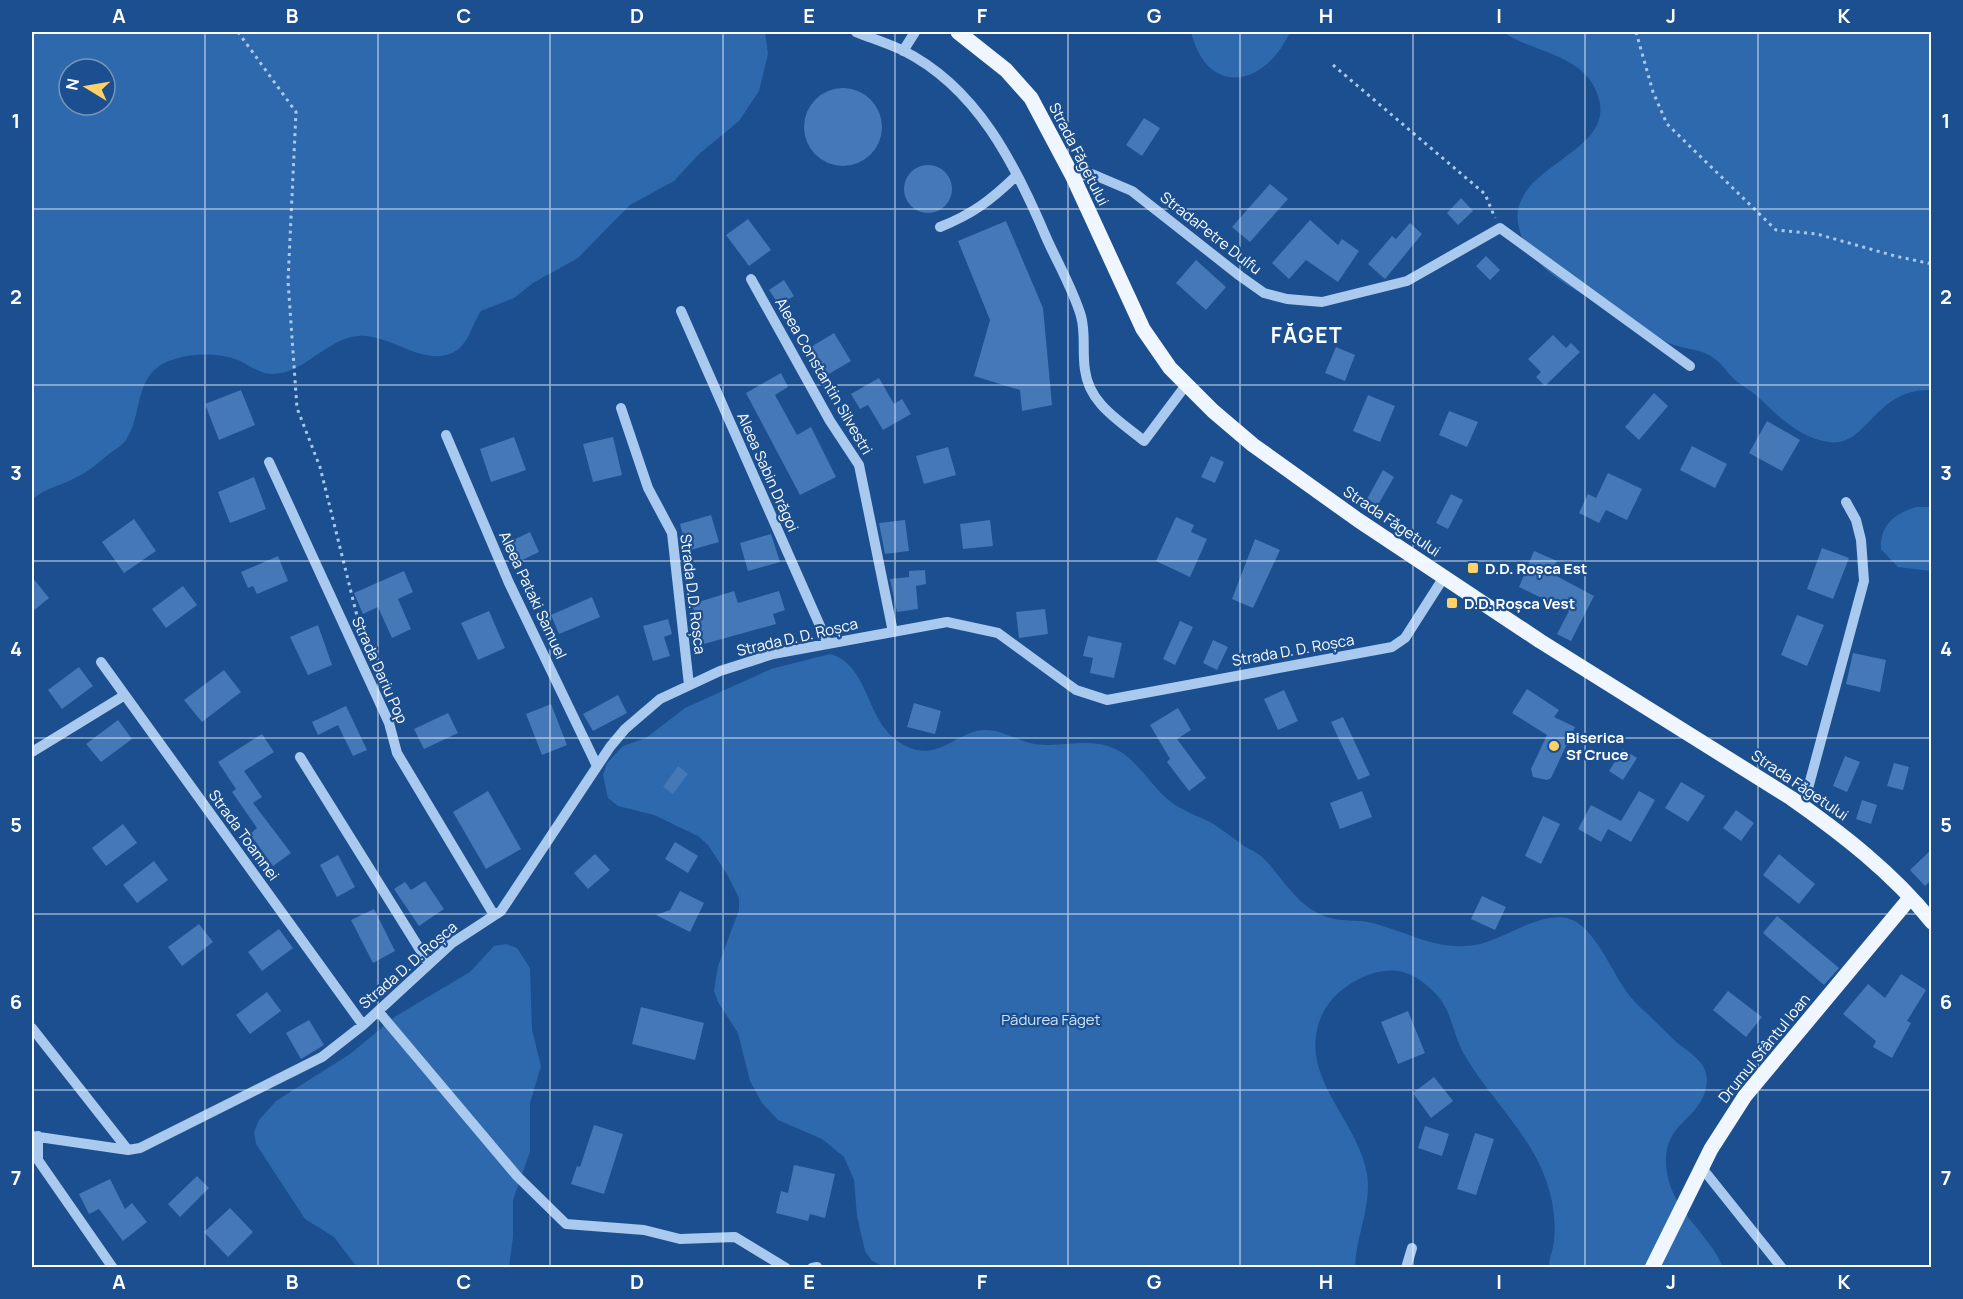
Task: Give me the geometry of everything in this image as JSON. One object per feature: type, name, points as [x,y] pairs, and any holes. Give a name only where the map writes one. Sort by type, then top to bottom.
[{"type":"main road","name":"Strada Făgetului","points":[[958,32],[1006,70],[1031,98],[1073,177],[1143,329],[1156,350],[1186,385],[1253,445],[1358,520],[1803,807],[1876,865],[1930,917]]},
{"type":"main road","name":"Drumul Sfântul Ioan","points":[[1652,1268],[1727,1122],[1757,1079],[1869,950],[1910,898]]},
{"type":"street","points":[[856,32],[903,51],[946,79],[976,110],[1003,149],[1081,316],[1086,350],[1084,370],[1099,404],[1144,441],[1186,385]]},
{"type":"street","points":[[903,51],[915,32]]},
{"type":"street","name":"StradaPetre Dulfu","points":[[1073,177],[1092,174],[1132,191],[1264,293],[1287,299],[1322,302],[1407,281],[1500,228]]},
{"type":"street","points":[[940,227],[969,216],[994,198],[1017,175]]},
{"type":"street","points":[[1500,228],[1690,366]]},
{"type":"street","name":"Aleea Constantin Silvestri","points":[[751,279],[830,421],[859,465],[893,632]]},
{"type":"street","name":"Aleea Sabin Drăgoi","points":[[681,311],[828,644]]},
{"type":"street","name":"Strada D.D. Roșca","points":[[621,408],[648,488],[672,532],[689,685]]},
{"type":"street","name":"Aleea Pataki Samuel","points":[[446,435],[509,583],[597,766]]},
{"type":"street","name":"Strada Dariu Pop","points":[[269,462],[389,723],[397,753],[494,915]]},
{"type":"street","points":[[1803,807],[1864,581],[1861,540],[1856,520],[1846,502]]},
{"type":"street","name":"Strada D. D. Roșca","points":[[35,1136],[128,1150],[140,1148],[322,1057],[363,1025],[452,943],[501,911],[597,766],[625,729],[660,699],[720,671],[773,654],[947,622],[998,633],[1076,690],[1107,700],[1392,647],[1406,638],[1444,577]]},
{"type":"street","name":"Strada Toamnei","points":[[101,662],[363,1025]]},
{"type":"street","points":[[32,752],[125,695]]},
{"type":"street","points":[[300,757],[429,964]]},
{"type":"street","points":[[378,1011],[517,1176],[566,1224],[644,1230],[680,1239],[735,1238],[786,1268]]},
{"type":"street","points":[[32,1028],[128,1150]]},
{"type":"street","points":[[35,1136],[38,1160],[114,1268]]},
{"type":"street","points":[[1702,1168],[1782,1268]]},
{"type":"street","points":[[1406,1268],[1412,1248]]},
{"type":"street","points":[[812,1268],[817,1267]]},
{"type":"path","points":[[238,32],[296,112],[288,281],[297,408],[320,467],[361,628]]},
{"type":"path","points":[[1636,32],[1653,92],[1667,124],[1776,230],[1817,234],[1932,264]]},
{"type":"path","points":[[1333,65],[1485,194],[1500,228]]},
{"type":"green space","points":[[32,32],[765,32],[768,54],[759,91],[739,121],[699,154],[674,181],[630,205],[578,258],[533,283],[514,298],[481,311],[467,339],[454,352],[442,356],[430,356],[382,339],[358,336],[335,343],[294,369],[283,373],[267,374],[238,360],[215,355],[175,359],[161,365],[145,383],[132,430],[122,444],[84,473],[32,500]]},
{"type":"green space","points":[[1191,32],[1290,32],[1280,50],[1267,64],[1253,73],[1238,77],[1223,76],[1210,68],[1199,53]]},
{"type":"green space","points":[[1503,32],[1931,32],[1931,390],[1912,392],[1896,398],[1853,436],[1842,441],[1817,440],[1789,425],[1735,380],[1713,357],[1701,351],[1662,340],[1578,292],[1546,270],[1523,241],[1518,223],[1520,204],[1529,187],[1592,134],[1599,118],[1599,99],[1593,84],[1572,64]]},
{"type":"green space","points":[[1916,507],[1931,507],[1931,571],[1898,567],[1881,549],[1883,533],[1890,522],[1901,513]]},
{"type":"green space","name":"Pădurea Făget","points":[[830,654],[844,661],[854,671],[882,725],[892,737],[916,750],[933,750],[973,732],[988,730],[1040,745],[1089,743],[1118,750],[1127,756],[1171,802],[1212,823],[1261,856],[1300,900],[1317,913],[1327,917],[1372,923],[1451,946],[1480,944],[1532,923],[1559,917],[1571,919],[1582,926],[1598,945],[1631,997],[1672,1038],[1697,1058],[1705,1071],[1707,1079],[1702,1100],[1674,1133],[1669,1144],[1666,1156],[1667,1173],[1676,1199],[1717,1255],[1723,1267],[1549,1267],[1554,1241],[1554,1219],[1549,1190],[1540,1165],[1531,1148],[1464,1054],[1441,1000],[1417,978],[1392,970],[1364,977],[1335,996],[1324,1010],[1316,1036],[1316,1054],[1320,1071],[1355,1139],[1367,1174],[1366,1209],[1355,1267],[884,1267],[872,1261],[865,1251],[857,1216],[854,1180],[844,1157],[822,1139],[778,1120],[762,1103],[750,1081],[738,1033],[718,1002],[714,991],[718,966],[739,910],[739,898],[728,876],[708,845],[698,836],[654,815],[618,806],[608,798],[603,775],[607,763],[623,746],[646,738],[685,708],[771,669]]},
{"type":"green space","points":[[506,944],[517,948],[530,968],[532,1030],[541,1066],[530,1103],[530,1152],[513,1200],[513,1237],[509,1267],[357,1267],[334,1237],[305,1219],[256,1144],[254,1132],[259,1120],[276,1101],[350,1054],[396,1016],[470,972],[494,946]]},
{"type":"building","points":[[843,88],[858,91],[875,105],[882,127],[879,142],[865,159],[843,166],[828,163],[811,149],[804,127],[807,112],[821,95]]},
{"type":"building","points":[[1144,118],[1160,128],[1142,156],[1126,145]]},
{"type":"building","points":[[928,165],[945,172],[952,189],[945,206],[928,213],[911,206],[904,189],[911,172]]},
{"type":"building","points":[[1270,184],[1288,199],[1250,242],[1232,227]]},
{"type":"building","points":[[1461,198],[1473,211],[1458,225],[1447,213]]},
{"type":"building","points":[[748,219],[771,250],[749,266],[726,235]]},
{"type":"building","points":[[1310,220],[1338,245],[1342,239],[1359,251],[1338,282],[1306,260],[1289,279],[1272,263]]},
{"type":"building","points":[[1006,221],[1043,308],[1052,405],[1022,411],[1020,390],[974,376],[990,320],[958,241]]},
{"type":"building","points":[[1410,223],[1422,234],[1385,279],[1368,264],[1392,236],[1396,239]]},
{"type":"building","points":[[1486,256],[1500,270],[1490,280],[1476,266]]},
{"type":"building","points":[[1196,260],[1226,287],[1206,310],[1176,283]]},
{"type":"building","points":[[784,280],[794,296],[779,305],[769,290]]},
{"type":"building","points":[[834,333],[851,361],[827,375],[811,347]]},
{"type":"building","points":[[1553,335],[1566,348],[1571,343],[1580,352],[1545,386],[1536,377],[1541,372],[1528,359]]},
{"type":"building","points":[[1336,347],[1355,355],[1345,381],[1325,373]]},
{"type":"building","points":[[781,373],[788,387],[775,395],[797,435],[811,427],[836,477],[800,495],[746,393]]},
{"type":"building","points":[[879,378],[894,404],[902,399],[911,414],[883,430],[868,405],[860,409],[851,394]]},
{"type":"building","points":[[241,390],[255,425],[219,440],[205,404]]},
{"type":"building","points":[[1654,393],[1668,406],[1639,440],[1625,427]]},
{"type":"building","points":[[1368,395],[1395,406],[1380,442],[1353,431]]},
{"type":"building","points":[[1449,411],[1478,422],[1467,447],[1439,435]]},
{"type":"building","points":[[1767,421],[1800,440],[1782,471],[1749,453]]},
{"type":"building","points":[[514,437],[526,470],[491,482],[480,449]]},
{"type":"building","points":[[613,437],[622,475],[593,482],[583,444]]},
{"type":"building","points":[[1692,446],[1727,464],[1715,488],[1680,470]]},
{"type":"building","points":[[948,447],[956,475],[924,484],[916,456]]},
{"type":"building","points":[[1211,456],[1224,462],[1215,483],[1201,477]]},
{"type":"building","points":[[1383,470],[1394,477],[1378,505],[1367,499]]},
{"type":"building","points":[[1608,473],[1642,489],[1627,520],[1606,510],[1599,523],[1579,513],[1588,494],[1596,498]]},
{"type":"building","points":[[254,477],[266,509],[230,523],[218,492]]},
{"type":"building","points":[[1451,494],[1463,500],[1448,529],[1436,523]]},
{"type":"building","points":[[711,515],[719,542],[687,551],[680,524]]},
{"type":"building","points":[[1176,517],[1194,525],[1191,532],[1207,539],[1190,577],[1156,561]]},
{"type":"building","points":[[134,519],[156,551],[124,573],[102,542]]},
{"type":"building","points":[[905,520],[909,551],[885,554],[879,523]]},
{"type":"building","points":[[990,520],[993,546],[963,549],[960,524]]},
{"type":"building","points":[[530,532],[539,552],[514,564],[505,544]]},
{"type":"building","points":[[771,534],[780,562],[748,571],[740,543]]},
{"type":"building","points":[[1255,539],[1280,550],[1253,608],[1232,599]]},
{"type":"building","points":[[1822,548],[1849,558],[1833,599],[1807,589]]},
{"type":"building","points":[[1534,551],[1557,561],[1551,573],[1594,596],[1571,641],[1557,634],[1569,611],[1519,587]]},
{"type":"building","points":[[278,556],[288,581],[257,594],[253,586],[248,588],[241,572]]},
{"type":"building","points":[[925,570],[926,584],[916,586],[918,609],[897,612],[890,579],[909,577],[909,571]]},
{"type":"building","points":[[404,571],[413,592],[398,599],[411,629],[392,638],[378,607],[363,614],[354,593]]},
{"type":"building","points":[[32,577],[49,598],[32,612]]},
{"type":"building","points":[[183,586],[197,605],[166,628],[152,609]]},
{"type":"building","points":[[734,591],[738,603],[779,591],[785,610],[773,614],[776,624],[704,644],[692,604]]},
{"type":"building","points":[[592,597],[600,617],[559,634],[551,615]]},
{"type":"building","points":[[1045,609],[1048,634],[1019,638],[1016,612]]},
{"type":"building","points":[[489,611],[505,648],[478,660],[461,623]]},
{"type":"building","points":[[1797,615],[1824,625],[1807,666],[1781,655]]},
{"type":"building","points":[[668,619],[672,634],[664,637],[670,656],[653,661],[643,626]]},
{"type":"building","points":[[1180,621],[1193,627],[1175,665],[1163,659]]},
{"type":"building","points":[[318,625],[332,665],[308,675],[290,637]]},
{"type":"building","points":[[1088,636],[1122,643],[1114,678],[1090,673],[1093,658],[1083,656]]},
{"type":"building","points":[[1213,640],[1228,647],[1217,670],[1203,663]]},
{"type":"building","points":[[1853,653],[1886,660],[1880,692],[1846,684]]},
{"type":"building","points":[[79,667],[93,686],[62,709],[48,690]]},
{"type":"building","points":[[224,670],[241,692],[202,722],[184,700]]},
{"type":"building","points":[[1527,689],[1559,710],[1554,717],[1575,727],[1551,778],[1547,780],[1533,777],[1531,769],[1547,735],[1512,713]]},
{"type":"building","points":[[1284,690],[1298,721],[1278,730],[1264,699]]},
{"type":"building","points":[[618,695],[627,713],[593,731],[583,714]]},
{"type":"building","points":[[914,703],[941,711],[935,734],[907,727]]},
{"type":"building","points":[[551,704],[567,745],[542,755],[526,714]]},
{"type":"building","points":[[346,706],[367,750],[353,756],[338,725],[318,735],[312,722]]},
{"type":"building","points":[[1178,708],[1191,730],[1177,739],[1206,778],[1189,791],[1167,762],[1170,759],[1150,725]]},
{"type":"building","points":[[448,713],[458,733],[424,749],[414,729]]},
{"type":"building","points":[[1343,717],[1370,775],[1358,780],[1331,722]]},
{"type":"building","points":[[118,720],[132,739],[101,762],[86,744]]},
{"type":"building","points":[[262,734],[274,752],[244,771],[262,797],[253,803],[291,853],[273,866],[250,834],[257,828],[232,792],[236,789],[218,762]]},
{"type":"building","points":[[1623,749],[1637,758],[1623,780],[1609,771]]},
{"type":"building","points":[[1845,756],[1860,762],[1847,792],[1833,786]]},
{"type":"building","points":[[1894,763],[1909,767],[1903,790],[1887,786]]},
{"type":"building","points":[[678,766],[688,774],[673,794],[663,787]]},
{"type":"building","points":[[1681,782],[1705,796],[1688,822],[1665,808]]},
{"type":"building","points":[[488,791],[521,849],[486,869],[453,812]]},
{"type":"building","points":[[1362,791],[1372,817],[1340,829],[1330,803]]},
{"type":"building","points":[[1639,791],[1655,800],[1631,842],[1608,829],[1601,842],[1578,829],[1591,805],[1621,821]]},
{"type":"building","points":[[1862,800],[1877,805],[1871,824],[1856,819]]},
{"type":"building","points":[[1736,810],[1754,823],[1741,841],[1723,828]]},
{"type":"building","points":[[1543,816],[1560,824],[1541,864],[1525,856]]},
{"type":"building","points":[[123,824],[137,843],[106,866],[92,848]]},
{"type":"building","points":[[675,842],[698,856],[688,873],[665,859]]},
{"type":"building","points":[[1932,849],[1932,879],[1925,886],[1910,870]]},
{"type":"building","points":[[595,854],[610,870],[588,889],[574,873]]},
{"type":"building","points":[[1779,854],[1815,884],[1799,904],[1763,875]]},
{"type":"building","points":[[338,855],[355,887],[337,897],[320,865]]},
{"type":"building","points":[[154,861],[168,880],[137,903],[123,885]]},
{"type":"building","points":[[425,881],[444,909],[419,926],[394,889],[405,882],[411,890]]},
{"type":"building","points":[[680,891],[704,903],[690,932],[656,915],[670,910]]},
{"type":"building","points":[[1482,896],[1506,907],[1495,930],[1471,919]]},
{"type":"building","points":[[374,909],[395,951],[373,963],[351,920]]},
{"type":"building","points":[[1777,916],[1839,968],[1824,985],[1763,933]]},
{"type":"building","points":[[199,924],[213,942],[182,966],[168,947]]},
{"type":"building","points":[[279,929],[293,948],[262,971],[248,952]]},
{"type":"building","points":[[1901,974],[1926,990],[1907,1021],[1911,1023],[1892,1058],[1873,1047],[1876,1041],[1843,1014],[1868,984],[1885,998]]},
{"type":"building","points":[[1728,991],[1762,1017],[1746,1037],[1713,1010]]},
{"type":"building","points":[[267,992],[281,1011],[250,1034],[236,1015]]},
{"type":"building","points":[[641,1007],[704,1023],[695,1060],[632,1044]]},
{"type":"building","points":[[1408,1011],[1425,1053],[1398,1064],[1381,1022]]},
{"type":"building","points":[[309,1020],[324,1045],[301,1059],[286,1033]]},
{"type":"building","points":[[1434,1077],[1453,1101],[1431,1118],[1413,1093]]},
{"type":"building","points":[[594,1125],[623,1134],[604,1194],[571,1184],[577,1166],[580,1167]]},
{"type":"building","points":[[1425,1126],[1449,1134],[1442,1156],[1418,1148]]},
{"type":"building","points":[[1475,1133],[1494,1139],[1476,1195],[1457,1189]]},
{"type":"building","points":[[794,1165],[835,1174],[825,1218],[810,1214],[808,1221],[776,1213],[781,1191],[788,1193]]},
{"type":"building","points":[[197,1176],[209,1188],[180,1217],[168,1204]]},
{"type":"building","points":[[110,1179],[125,1209],[132,1203],[147,1222],[123,1241],[99,1209],[89,1214],[79,1194]]},
{"type":"building","points":[[230,1208],[253,1232],[228,1257],[204,1232]]},
{"type":"place","name":"D.D. Roșca Est","points":[[1473,568]]},
{"type":"place","name":"D.D. Roșca Vest","points":[[1452,603]]},
{"type":"place","name":"Biserica Sf Cruce","points":[[1554,746]]},
{"type":"district","name":"FĂGET","points":[[1307,335]]}]
